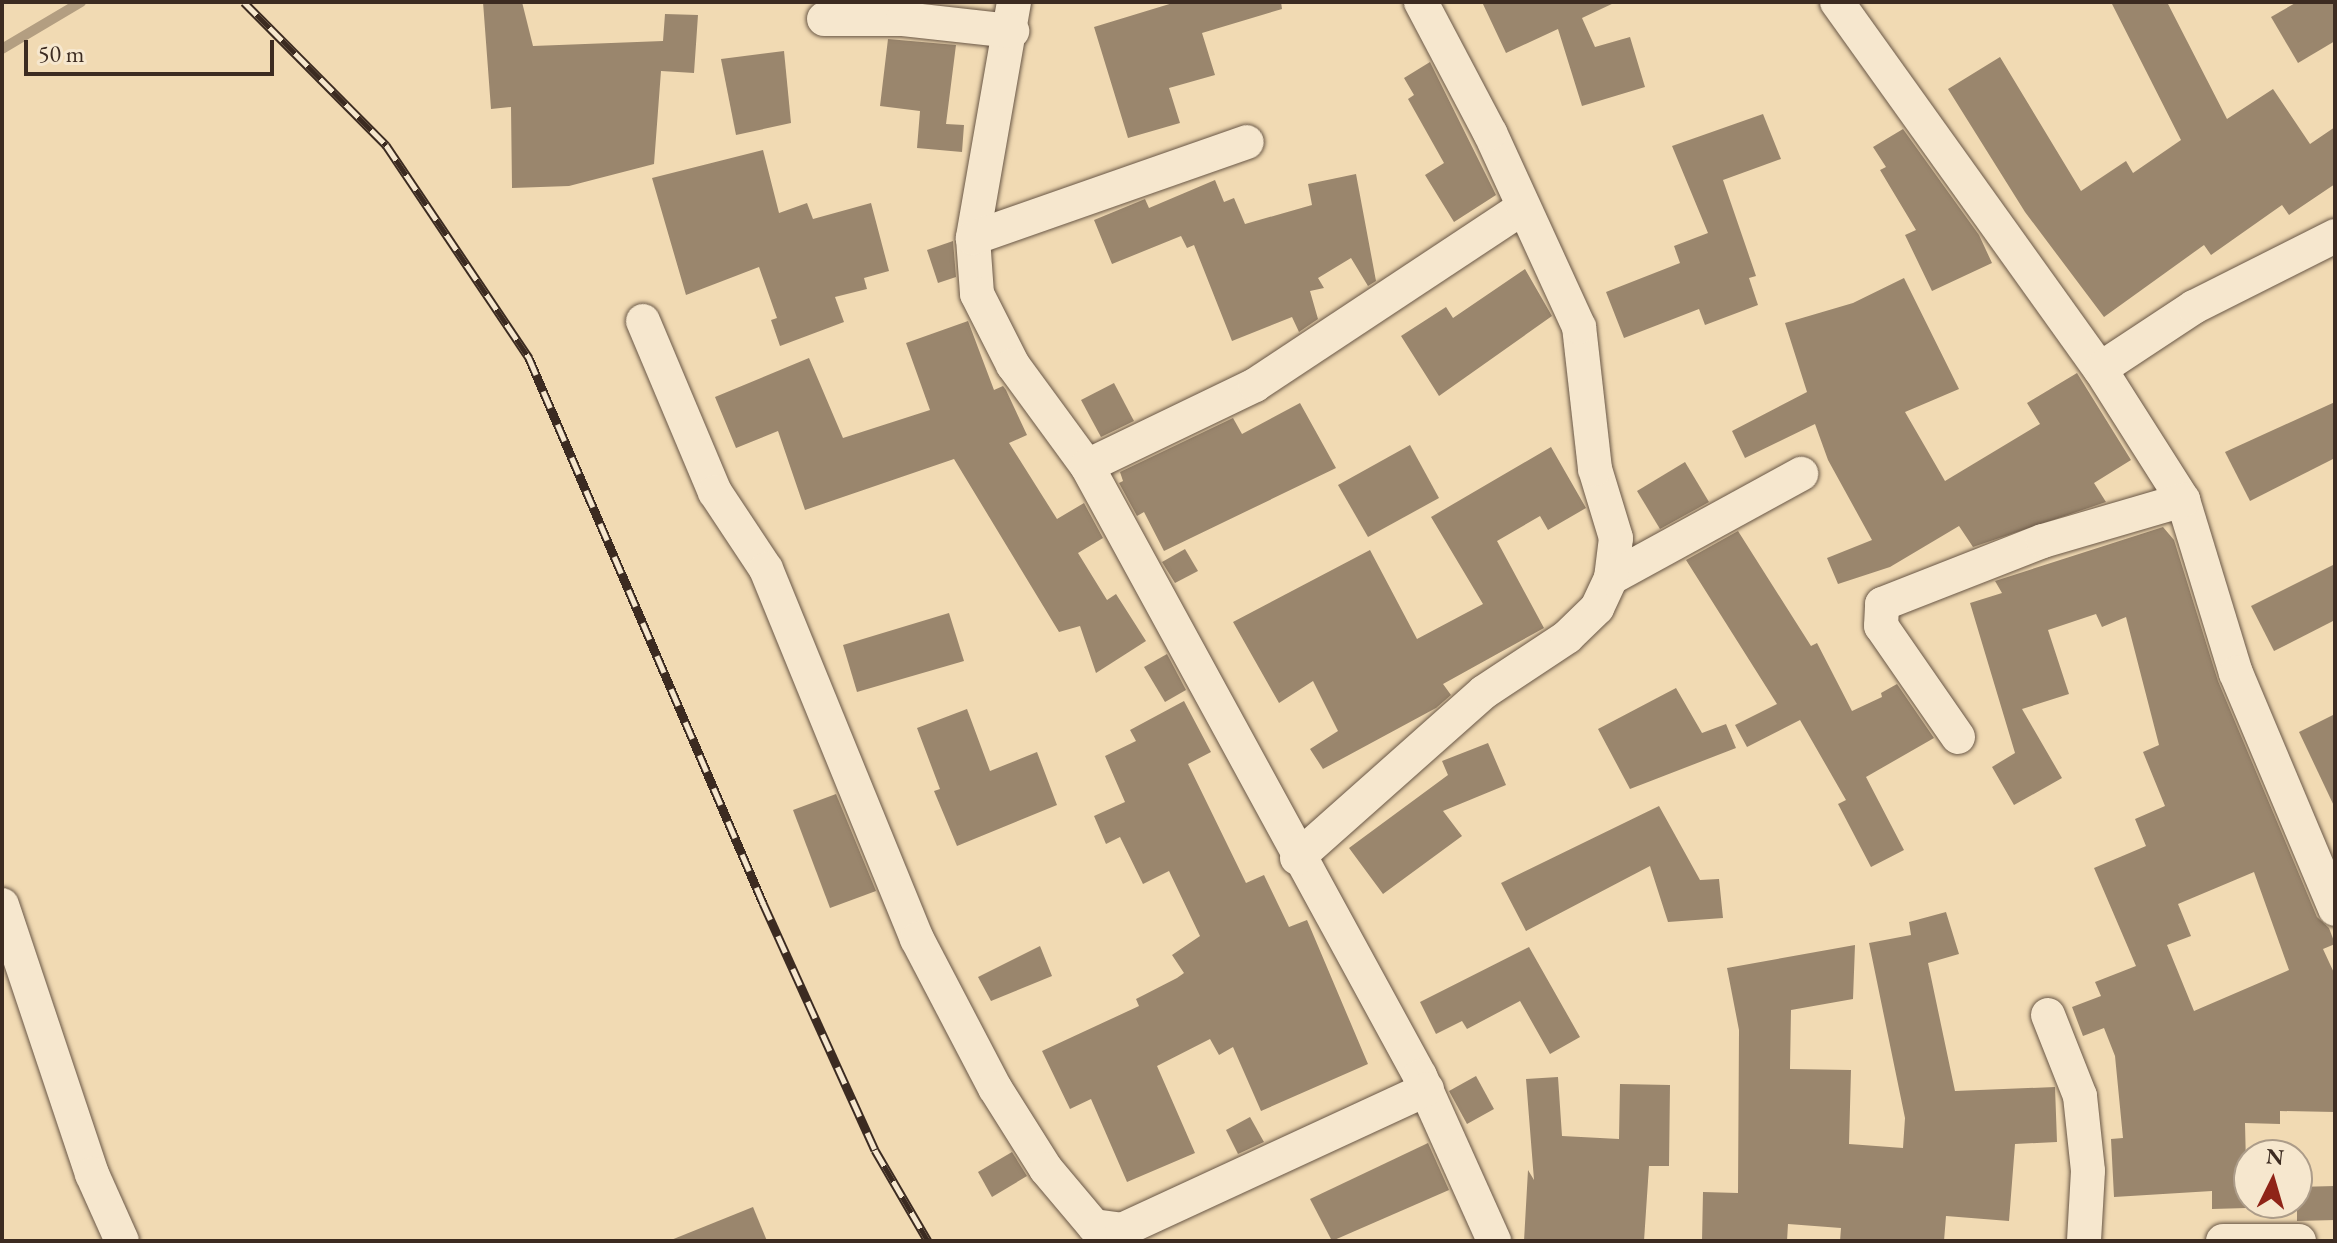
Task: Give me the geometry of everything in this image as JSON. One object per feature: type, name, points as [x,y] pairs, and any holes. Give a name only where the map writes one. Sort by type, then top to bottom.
[{"type":"street","points":[[1297,858],[1484,692],[1567,637],[1597,608],[1611,578],[1616,538],[1595,469],[1579,327],[1421,2]]},
{"type":"street","points":[[1837,2],[2100,369],[2183,500],[2236,673],[2325,852],[2335,909]]},
{"type":"street","points":[[824,19],[1013,16],[973,238],[977,294],[1013,365],[1087,466],[1297,858],[1427,1089],[1494,1241]]},
{"type":"street","points":[[973,238],[1247,142]]},
{"type":"street","points":[[1087,466],[1255,385],[1522,208]]},
{"type":"street","points":[[2100,369],[2194,307],[2335,236]]},
{"type":"street","points":[[643,321],[715,492],[766,569],[917,939],[995,1088],[1071,1204],[1094,1226],[1122,1230],[1427,1089]]},
{"type":"street","points":[[1611,578],[1801,474]]},
{"type":"street","points":[[1958,737],[1881,626],[1882,604],[2043,541],[2183,500]]},
{"type":"street","points":[[4,917],[92,1174],[122,1241]]},
{"type":"street","points":[[2048,1015],[2080,1096],[2088,1171],[2084,1241]]},
{"type":"street","points":[[2223,1241],[2299,1241]]},
{"type":"building","points":[[483,2],[522,2],[533,46],[663,41],[665,14],[698,15],[694,73],[661,71],[654,164],[569,186],[512,188],[511,107],[491,109]]},
{"type":"building","points":[[1176,2],[1281,2],[1282,9],[1202,33],[1215,75],[1169,88],[1180,123],[1128,138],[1094,27]]},
{"type":"building","points":[[1482,2],[1616,2],[1582,18],[1595,47],[1630,37],[1645,87],[1582,106],[1558,29],[1506,53]]},
{"type":"building","points":[[2111,2],[2167,2],[2227,119],[2273,89],[2310,144],[2335,127],[2335,184],[2289,215],[2282,205],[2211,255],[2204,245],[2104,317],[2025,212],[1948,89],[2000,57],[2081,191],[2126,161],[2133,173],[2181,140]]},
{"type":"building","points":[[2297,2],[2335,2],[2335,41],[2298,63],[2271,17]]},
{"type":"building","points":[[888,39],[956,45],[946,124],[964,125],[962,152],[917,148],[920,111],[880,106]]},
{"type":"building","points":[[784,51],[791,123],[736,135],[721,59]]},
{"type":"building","points":[[1430,62],[1496,195],[1454,222],[1425,175],[1444,163],[1408,99],[1414,95],[1404,78]]},
{"type":"building","points":[[1763,114],[1781,159],[1723,180],[1756,276],[1749,278],[1758,305],[1705,325],[1699,309],[1624,338],[1606,292],[1680,263],[1674,246],[1708,233],[1672,146]]},
{"type":"building","points":[[1903,129],[1979,235],[1992,263],[1932,291],[1905,235],[1916,230],[1880,170],[1886,167],[1873,147]]},
{"type":"building","points":[[763,150],[779,213],[807,203],[813,219],[871,203],[889,271],[864,278],[867,289],[835,297],[844,322],[780,346],[771,320],[777,318],[759,267],[686,295],[652,178]]},
{"type":"building","points":[[1356,174],[1376,281],[1368,286],[1351,258],[1318,278],[1324,288],[1310,291],[1318,319],[1299,332],[1292,317],[1232,341],[1194,245],[1187,248],[1181,236],[1112,264],[1094,220],[1145,199],[1149,208],[1215,180],[1224,202],[1234,198],[1245,224],[1312,205],[1308,184]]},
{"type":"building","points":[[953,241],[956,277],[938,283],[927,250]]},
{"type":"building","points":[[1525,269],[1552,316],[1439,396],[1401,336],[1446,307],[1453,318]]},
{"type":"building","points":[[1904,278],[1959,389],[1905,412],[1945,481],[2040,424],[2027,403],[2077,373],[2131,460],[2094,483],[2106,502],[1973,547],[1959,526],[1890,567],[1838,584],[1827,558],[1872,540],[1828,460],[1815,424],[1745,458],[1732,431],[1807,392],[1785,323],[1853,303]]},
{"type":"building","points":[[968,321],[994,390],[1003,386],[1006,390],[1027,435],[1009,443],[1057,519],[1084,503],[1103,538],[1078,553],[1107,600],[1116,594],[1146,641],[1096,673],[1080,626],[1059,632],[954,459],[805,510],[778,431],[736,448],[715,397],[809,358],[843,438],[930,410],[906,343]]},
{"type":"building","points":[[1114,383],[1134,421],[1101,437],[1081,400]]},
{"type":"building","points":[[2335,402],[2335,458],[2250,501],[2225,452]]},
{"type":"building","points":[[1300,403],[1336,468],[1164,551],[1144,512],[1137,516],[1119,483],[1123,481],[1120,472],[1233,418],[1242,434]]},
{"type":"building","points":[[1410,445],[1439,498],[1368,537],[1338,485]]},
{"type":"building","points":[[1551,447],[1586,508],[1548,530],[1540,516],[1497,541],[1544,628],[1443,684],[1451,695],[1436,708],[1323,769],[1310,749],[1338,731],[1313,681],[1279,703],[1233,622],[1370,550],[1417,639],[1483,604],[1431,517]]},
{"type":"building","points":[[1685,462],[1709,502],[1660,529],[1637,491]]},
{"type":"building","points":[[2163,527],[2174,540],[2218,681],[2317,917],[2329,928],[2335,944],[2323,949],[2335,975],[2335,1112],[2280,1111],[2280,1124],[2245,1123],[2245,1139],[2233,1139],[2233,1208],[2212,1209],[2212,1191],[2114,1197],[2111,1139],[2123,1138],[2115,1056],[2104,1028],[2083,1036],[2072,1007],[2101,996],[2095,982],[2136,966],[2094,868],[2146,846],[2135,819],[2165,806],[2143,752],[2159,745],[2126,617],[2102,627],[2096,614],[2048,630],[2069,694],[2022,709],[2062,778],[2014,805],[1992,767],[2015,753],[1970,603],[2002,593],[1995,581]],"holes":[[[2254,872],[2289,970],[2194,1011],[2167,945],[2191,936],[2178,904]]]},
{"type":"building","points":[[1738,531],[1811,646],[1817,643],[1852,711],[1882,697],[1881,693],[1897,684],[1934,738],[1866,777],[1904,850],[1871,867],[1838,804],[1846,800],[1800,720],[1747,747],[1735,725],[1777,704],[1686,560]]},
{"type":"building","points":[[1185,549],[1198,571],[1175,583],[1162,562]]},
{"type":"building","points":[[2335,564],[2335,620],[2274,651],[2251,606]]},
{"type":"building","points":[[949,613],[964,661],[857,692],[843,645]]},
{"type":"building","points":[[1167,654],[1186,690],[1165,702],[1144,667]]},
{"type":"building","points":[[1676,688],[1702,733],[1726,724],[1736,748],[1630,789],[1598,729]]},
{"type":"building","points":[[1184,701],[1211,752],[1188,764],[1246,883],[1264,875],[1289,927],[1307,920],[1368,1064],[1261,1111],[1233,1047],[1219,1055],[1210,1039],[1157,1066],[1195,1153],[1127,1182],[1091,1099],[1070,1109],[1042,1051],[1139,1006],[1136,999],[1184,973],[1172,955],[1200,936],[1169,871],[1143,884],[1120,837],[1106,844],[1094,816],[1125,802],[1105,756],[1136,741],[1130,730]]},
{"type":"building","points":[[967,709],[990,771],[1037,752],[1057,805],[957,846],[934,791],[940,789],[917,728]]},
{"type":"building","points":[[2335,714],[2335,808],[2299,732]]},
{"type":"building","points":[[1488,743],[1506,785],[1443,811],[1462,836],[1383,894],[1349,848],[1448,775],[1442,761]]},
{"type":"building","points":[[836,794],[876,891],[830,908],[793,810]]},
{"type":"building","points":[[1659,806],[1700,880],[1719,879],[1723,918],[1668,922],[1650,866],[1526,931],[1501,883]]},
{"type":"building","points":[[1946,912],[1959,954],[1928,963],[1955,1091],[2055,1087],[2057,1142],[2015,1144],[2009,1221],[1946,1216],[1944,1241],[1840,1241],[1841,1228],[1788,1224],[1787,1241],[1702,1241],[1703,1192],[1738,1193],[1739,1030],[1727,968],[1855,945],[1853,999],[1791,1010],[1790,1069],[1851,1070],[1849,1144],[1903,1148],[1905,1118],[1869,943],[1911,935],[1909,922]]},
{"type":"building","points":[[1040,946],[1052,976],[991,1001],[978,977]]},
{"type":"building","points":[[1529,947],[1580,1037],[1550,1054],[1520,1001],[1467,1029],[1462,1021],[1436,1034],[1420,1002]]},
{"type":"building","points":[[1476,1076],[1494,1109],[1467,1124],[1449,1091]]},
{"type":"building","points":[[1558,1077],[1562,1136],[1619,1139],[1620,1084],[1670,1085],[1669,1166],[1649,1166],[1644,1241],[1524,1241],[1528,1170],[1534,1180],[1526,1079]]},
{"type":"building","points":[[1250,1117],[1264,1142],[1238,1154],[1226,1130]]},
{"type":"building","points":[[1428,1143],[1449,1190],[1332,1241],[1310,1199]]},
{"type":"building","points":[[1012,1152],[1027,1176],[992,1197],[978,1172]]},
{"type":"building","points":[[2335,1186],[2335,1220],[2297,1221],[2313,1219],[2313,1187]]},
{"type":"building","points":[[753,1207],[767,1241],[671,1241],[671,1240]]},
{"type":"waterway","points":[[2,49],[81,2]]},
{"type":"railway","points":[[244,2],[386,145],[529,358],[763,903],[875,1150],[928,1241]]}]
